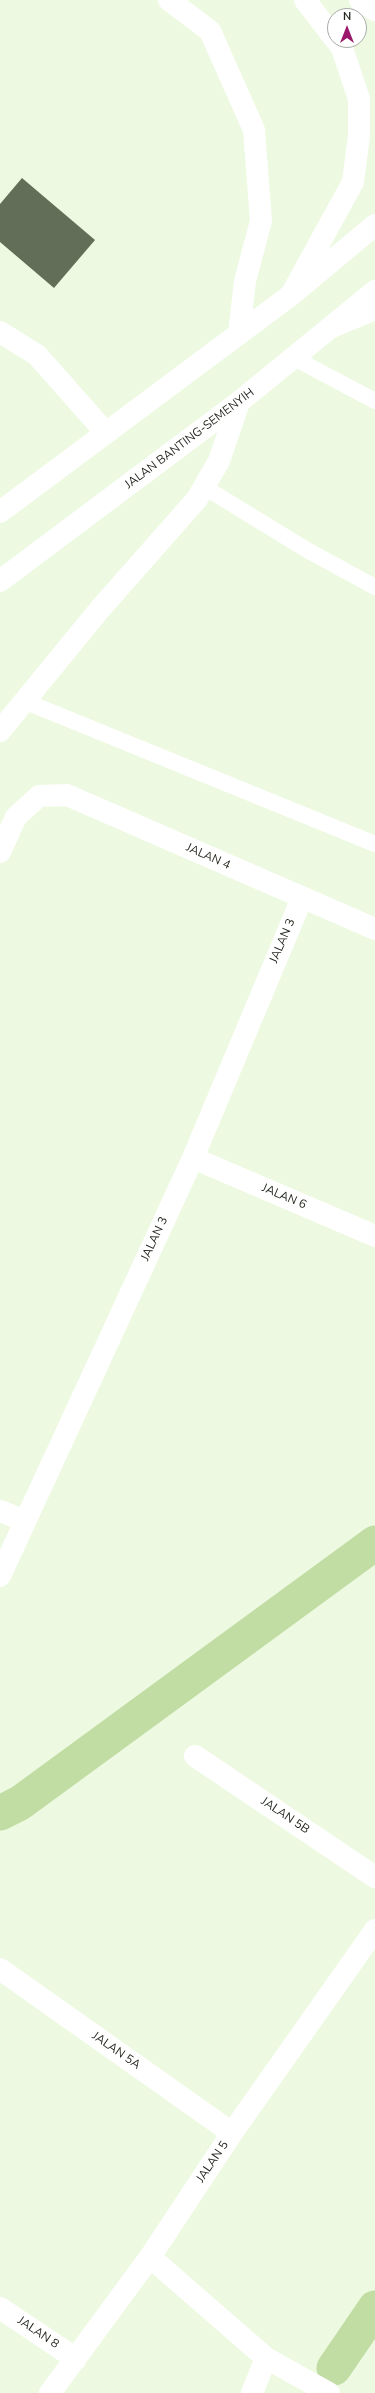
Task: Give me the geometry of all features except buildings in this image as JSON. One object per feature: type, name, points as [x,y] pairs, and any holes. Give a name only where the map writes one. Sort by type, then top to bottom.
[{"type":"main road","points":[[168,0],[210,31],[254,130],[261,221],[245,280],[239,334]]},
{"type":"main road","points":[[305,0],[327,29]]},
{"type":"main road","points":[[360,0],[375,10]]},
{"type":"main road","points":[[291,295],[353,182],[359,136],[359,98],[342,48]]},
{"type":"main road","points":[[0,512],[291,295],[375,225]]},
{"type":"main road","name":"JALAN BANTING-SEMENYIH","points":[[0,580],[239,402],[375,291]]},
{"type":"main road","points":[[334,326],[375,309]]},
{"type":"main road","points":[[0,332],[37,355],[106,433]]},
{"type":"main road","points":[[0,731],[100,608],[197,499],[219,461],[239,402]]},
{"type":"main road","name":"JALAN 4","points":[[0,852],[16,817],[39,796],[67,796],[375,929]]},
{"type":"main road","name":"JALAN 3","points":[[0,1576],[193,1158],[302,898]]},
{"type":"main road","name":"JALAN 6","points":[[193,1158],[375,1236]]},
{"type":"main road","points":[[0,1511],[25,1521]]},
{"type":"main road","name":"JALAN 5B","points":[[196,1756],[375,1876]]},
{"type":"main road","name":"JALAN 5","points":[[50,2393],[150,2257],[232,2133],[375,1930]]},
{"type":"main road","name":"JALAN 5A","points":[[0,1970],[232,2133]]},
{"type":"main road","points":[[150,2257],[266,2358],[329,2393]]},
{"type":"main road","name":"JALAN 8","points":[[0,2308],[76,2359]]},
{"type":"main road","points":[[252,2393],[266,2358]]},
{"type":"lane","points":[[294,358],[375,401]]},
{"type":"lane","points":[[204,487],[306,550],[375,587]]},
{"type":"lane","points":[[24,701],[375,844]]},
{"type":"waterway","points":[[0,1813],[20,1803],[375,1543]]},
{"type":"waterway","points":[[334,2368],[375,2308]]}]
